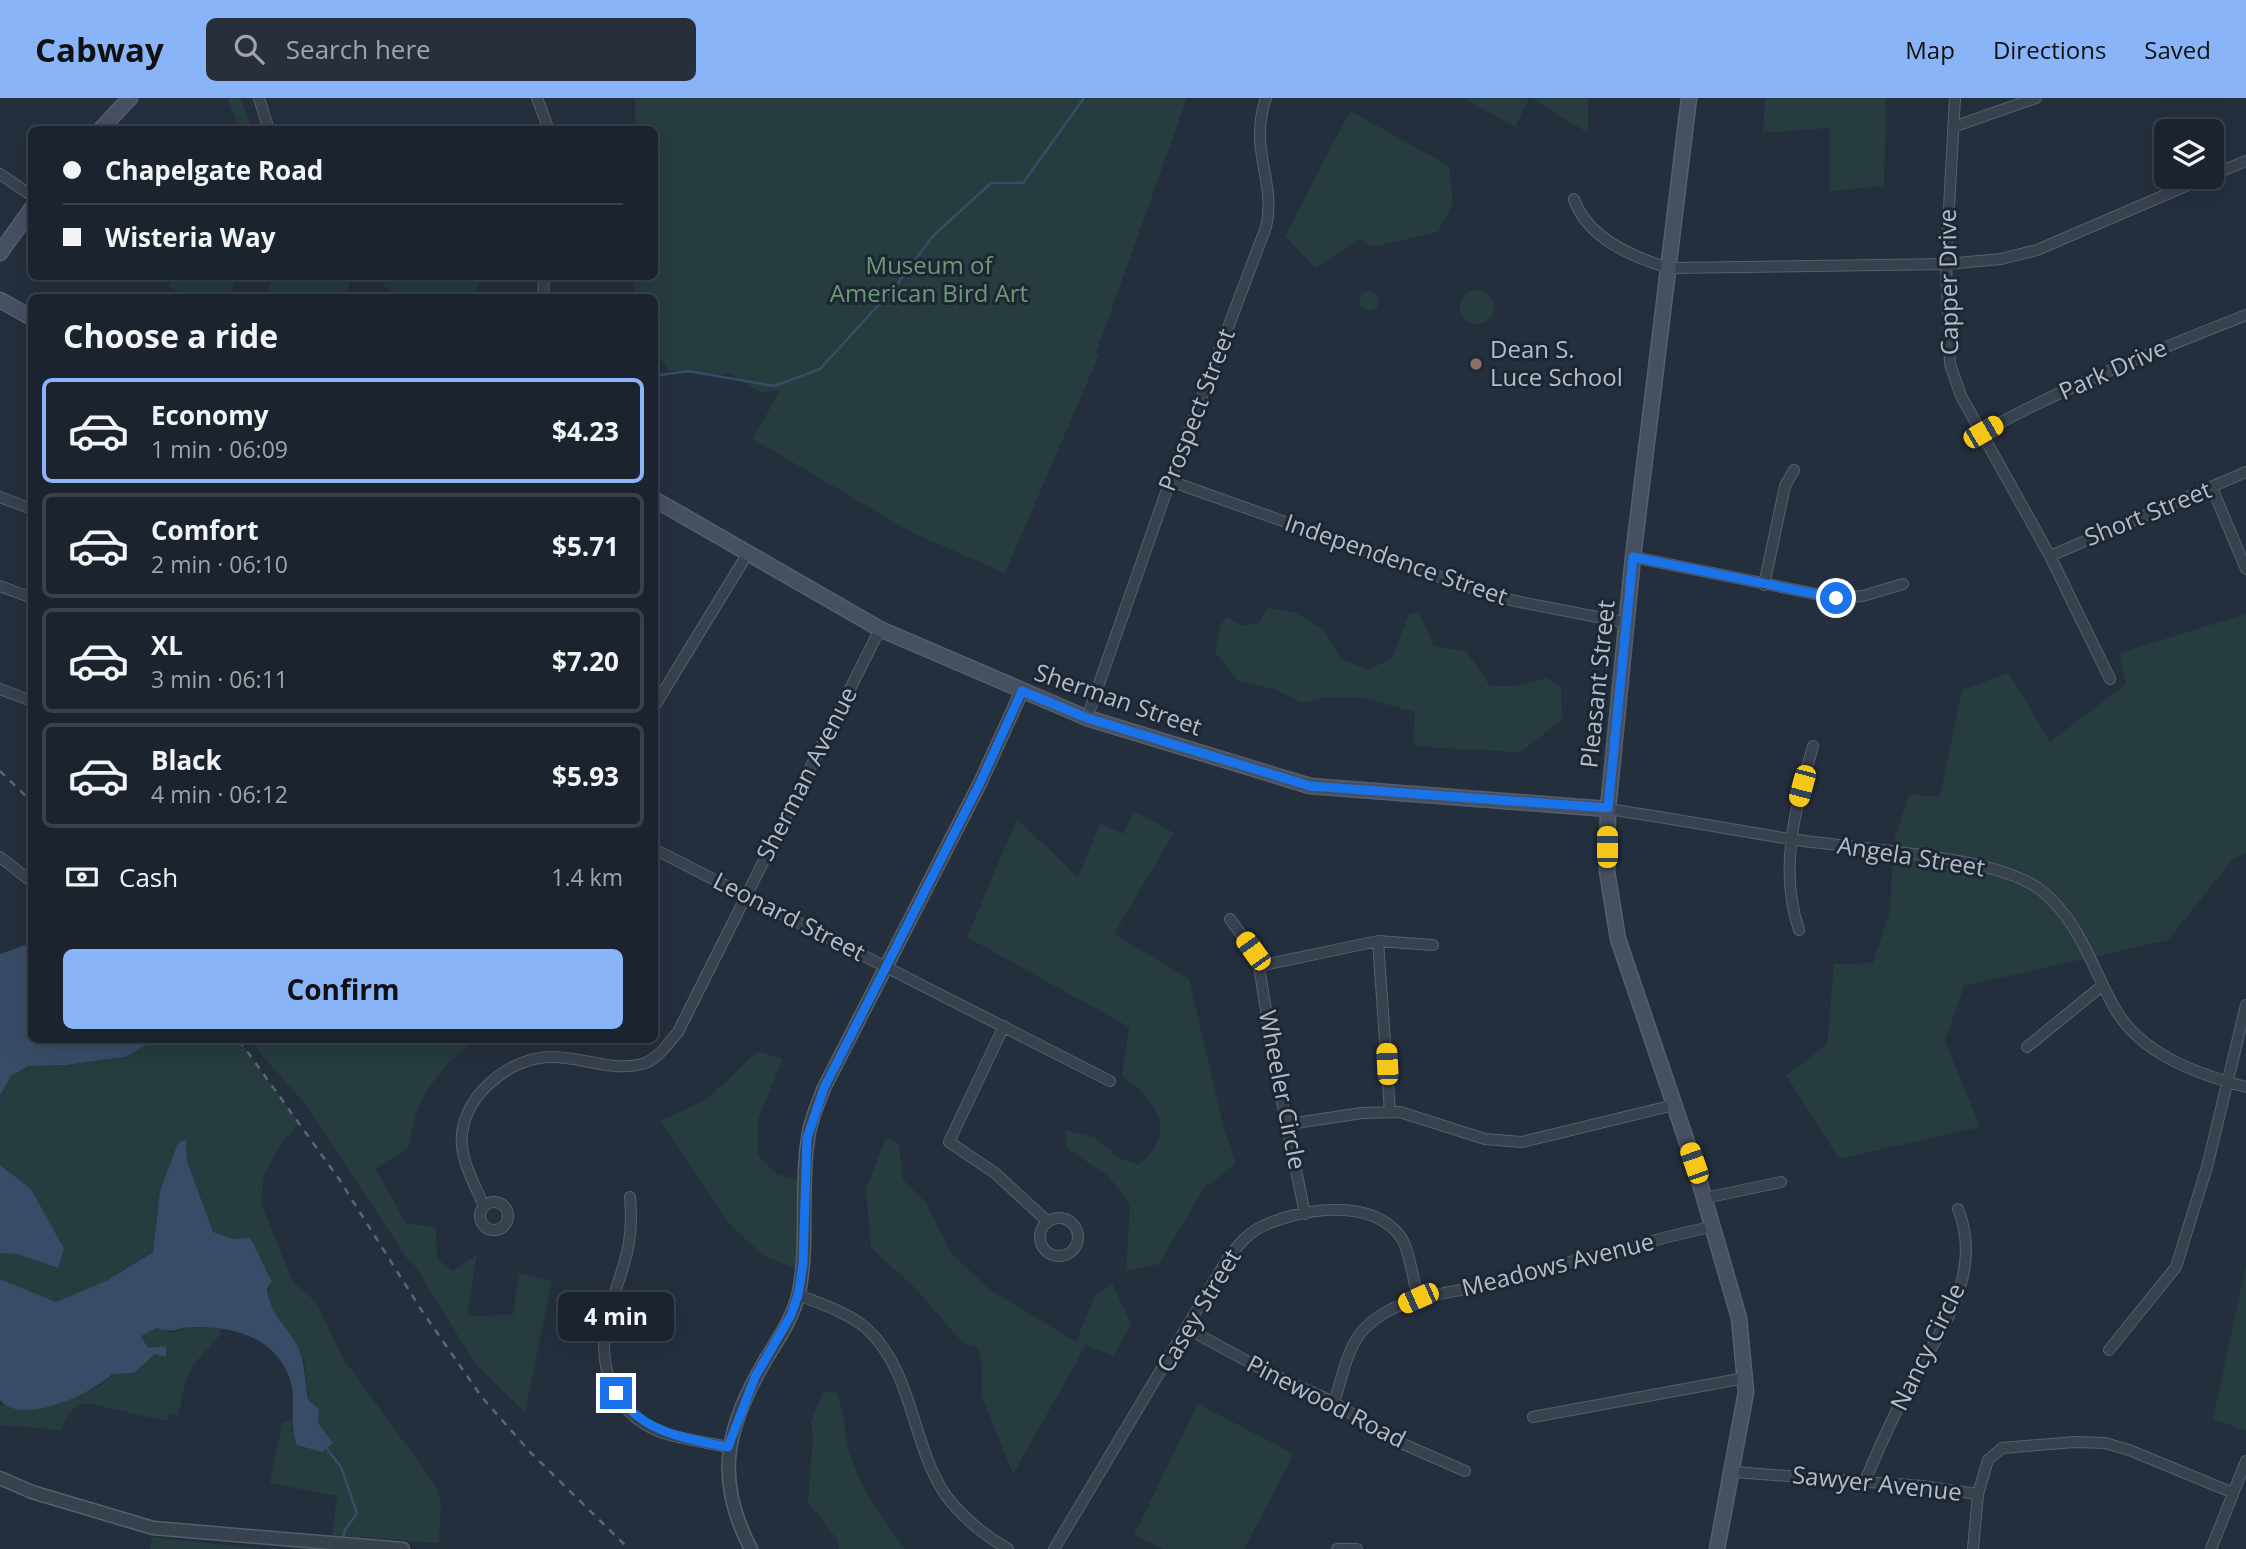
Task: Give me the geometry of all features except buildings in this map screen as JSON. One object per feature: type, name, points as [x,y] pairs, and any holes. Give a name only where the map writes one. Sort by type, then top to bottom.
[{"type":"main road","points":[[104,126],[130,98]]},
{"type":"main road","name":"Pleasant Street","points":[[1689,98],[1633,557],[1608,808],[1607,871],[1618,939],[1714,1226],[1739,1318],[1745,1378],[1743,1415],[1717,1549]]},
{"type":"main road","points":[[0,253],[28,214]]},
{"type":"main road","points":[[0,300],[28,316]]},
{"type":"main road","name":"Sherman Street","points":[[658,501],[880,629],[1087,718],[1310,786],[1608,808]]},
{"type":"street","points":[[259,98],[268,126]]},
{"type":"street","points":[[537,98],[548,126]]},
{"type":"street","name":"Prospect Street","points":[[1087,718],[1170,481],[1266,227],[1269,201],[1258,144],[1266,98]]},
{"type":"street","name":"Capper Drive","points":[[1955,98],[1946,264],[1950,365],[1961,396],[2049,556],[2110,679]]},
{"type":"street","points":[[1954,127],[2036,98]]},
{"type":"street","points":[[2224,170],[2246,161]]},
{"type":"street","points":[[0,174],[28,193]]},
{"type":"street","points":[[1574,199],[1579,212],[1592,229],[1632,255],[1669,268],[1946,264],[2001,259],[2037,250],[2180,189]]},
{"type":"street","name":"Park Drive","points":[[1983,432],[2090,381],[2246,314]]},
{"type":"street","points":[[1764,585],[1784,486],[1794,470]]},
{"type":"street","name":"Short Street","points":[[2049,556],[2246,472]]},
{"type":"street","name":"Independence Street","points":[[1170,481],[1479,591],[1515,601],[1628,623]]},
{"type":"street","points":[[2212,488],[2246,569]]},
{"type":"street","points":[[0,497],[28,508]]},
{"type":"street","points":[[658,700],[748,553]]},
{"type":"street","points":[[1633,557],[1836,598],[1863,596],[1903,584]]},
{"type":"street","points":[[0,600],[2,587],[28,597]]},
{"type":"street","name":"Sherman Avenue","points":[[485,1206],[465,1164],[462,1132],[471,1109],[483,1091],[517,1063],[551,1057],[624,1067],[646,1063],[678,1032],[880,629]]},
{"type":"street","points":[[0,689],[28,700]]},
{"type":"street","points":[[751,1549],[734,1508],[728,1473],[728,1447],[755,1377],[791,1315],[798,1295],[803,1264],[810,1128],[824,1088],[888,967],[1022,691]]},
{"type":"street","points":[[1799,930],[1789,893],[1791,839],[1814,746]]},
{"type":"street","name":"Angela Street","points":[[1608,808],[1791,839],[1959,861],[2013,876],[2042,891],[2080,936],[2115,1010],[2148,1045],[2175,1063],[2246,1087]]},
{"type":"street","name":"Leonard Street","points":[[658,851],[1110,1081]]},
{"type":"street","points":[[0,857],[28,879]]},
{"type":"street","name":"Wheeler Circle","points":[[1230,919],[1253,951],[1259,966],[1275,1067],[1289,1124],[1305,1214]]},
{"type":"street","points":[[1378,942],[1390,1112]]},
{"type":"street","points":[[1259,966],[1378,942],[1433,945]]},
{"type":"street","points":[[2027,1047],[2103,985]]},
{"type":"street","points":[[2109,1350],[2176,1267],[2207,1167],[2246,1005]]},
{"type":"street","points":[[1004,1026],[949,1142],[995,1173],[1048,1222]]},
{"type":"street","points":[[1289,1124],[1362,1113],[1390,1112],[1485,1139],[1522,1142],[1674,1105]]},
{"type":"street","points":[[1705,1198],[1781,1182]]},
{"type":"street","points":[[629,1197],[631,1244],[603,1336],[602,1355],[607,1374],[627,1409],[645,1423],[668,1435],[728,1447]]},
{"type":"street","name":"Casey Street","points":[[1054,1549],[1188,1329],[1228,1258],[1243,1240],[1260,1228],[1305,1214],[1340,1209],[1363,1211],[1385,1223],[1402,1238],[1418,1298]]},
{"type":"street","name":"Nancy Circle","points":[[1866,1481],[1882,1439],[1941,1332],[1956,1298],[1966,1266],[1968,1247],[1958,1209]]},
{"type":"street","name":"Meadows Avenue","points":[[1334,1402],[1350,1355],[1362,1331],[1379,1316],[1418,1298],[1488,1285],[1714,1226]]},
{"type":"street","points":[[798,1295],[846,1315],[865,1328],[880,1345],[898,1375],[933,1471],[946,1496],[981,1533],[1008,1549]]},
{"type":"street","name":"Pinewood Road","points":[[1188,1329],[1269,1373],[1334,1402],[1387,1437],[1465,1471]]},
{"type":"street","points":[[1533,1417],[1745,1378]]},
{"type":"street","name":"Sawyer Avenue","points":[[1734,1472],[1866,1481],[1978,1494],[1988,1460],[2002,1448],[2075,1441],[2105,1443],[2129,1450],[2231,1492]]},
{"type":"street","points":[[2211,1549],[2231,1492],[2246,1461]]},
{"type":"street","points":[[0,1478],[32,1492],[153,1528],[341,1546],[403,1549]]},
{"type":"street","points":[[1973,1549],[1978,1494]]},
{"type":"street","points":[[1337,1549],[1357,1549]]},
{"type":"green space","points":[[228,98],[241,98],[251,126],[238,126]]},
{"type":"green space","name":"Museum of American Bird Art","points":[[635,98],[1187,98],[1096,353],[1099,355],[1005,573],[911,532],[753,439],[780,390],[761,393],[730,373],[709,375],[688,369],[670,372],[658,356],[658,294],[634,294],[634,280],[658,280],[658,126],[635,126]]},
{"type":"green space","points":[[1464,98],[1529,98],[1515,127]]},
{"type":"green space","points":[[1531,98],[1588,98],[1588,133]]},
{"type":"green space","points":[[1765,98],[1886,98],[1884,186],[1830,191],[1829,128],[1763,133]]},
{"type":"green space","points":[[1350,111],[1449,166],[1453,203],[1438,232],[1372,247],[1360,239],[1316,268],[1285,236]]},
{"type":"green space","points":[[171,280],[236,280],[230,294],[177,291],[168,287]]},
{"type":"green space","points":[[270,280],[350,280],[347,294],[268,294]]},
{"type":"green space","points":[[378,280],[478,280],[477,294],[394,294]]},
{"type":"green space","points":[[1477,290],[1489,295],[1494,307],[1489,319],[1477,324],[1465,319],[1460,307],[1465,295]]},
{"type":"green space","points":[[1365,291],[1373,291],[1379,301],[1373,311],[1365,311],[1359,305],[1359,297]]},
{"type":"green space","points":[[1268,608],[1296,613],[1325,631],[1340,658],[1368,670],[1392,658],[1409,614],[1418,611],[1434,646],[1466,651],[1490,686],[1515,686],[1546,678],[1561,686],[1562,720],[1519,753],[1426,747],[1413,745],[1415,712],[1359,697],[1327,697],[1301,703],[1275,689],[1239,682],[1215,652],[1220,625],[1227,617],[1242,626],[1259,623]]},
{"type":"green space","points":[[2246,614],[2246,853],[2233,859],[2168,940],[1964,986],[1945,1041],[1980,1127],[1839,1159],[1786,1075],[1827,1045],[1834,964],[1873,963],[1890,911],[1893,854],[1890,853],[1909,794],[1940,797],[1962,690],[2009,673],[2050,742],[2126,684],[2119,653]]},
{"type":"green space","points":[[1134,811],[1174,833],[1114,934],[1189,979],[1223,1125],[1236,1164],[1205,1187],[1159,1264],[1126,1271],[1130,1204],[1109,1177],[1067,1148],[1065,1130],[1096,1138],[1120,1159],[1138,1165],[1151,1152],[1158,1140],[1159,1118],[1145,1096],[1122,1076],[1129,1027],[967,937],[1017,819],[1078,877],[1100,823],[1123,834]]},
{"type":"green space","points":[[150,1043],[241,1043],[299,1123],[279,1147],[264,1174],[261,1203],[293,1282],[316,1302],[344,1360],[436,1486],[441,1502],[439,1543],[332,1535],[337,1496],[270,1483],[282,1424],[295,1417],[291,1431],[333,1443],[318,1423],[319,1409],[308,1400],[305,1366],[301,1355],[269,1303],[268,1292],[272,1281],[253,1243],[250,1238],[233,1239],[213,1232],[187,1161],[186,1140],[178,1144],[160,1191],[153,1251],[108,1280],[56,1302],[0,1279],[0,1253],[17,1254],[58,1268],[51,1228],[31,1189],[0,1165],[0,1095],[11,1076],[28,1066],[66,1065],[125,1057]]},
{"type":"green space","points":[[252,1043],[472,1043],[439,1074],[422,1099],[416,1113],[409,1147],[375,1169],[406,1223],[436,1227],[437,1259],[453,1271],[477,1255],[467,1316],[513,1315],[519,1273],[552,1281],[525,1412],[475,1363],[415,1266],[408,1260],[306,1105]]},
{"type":"green space","points":[[758,1051],[783,1059],[758,1119],[758,1155],[776,1174],[806,1182],[802,1271],[764,1256],[730,1225],[660,1121],[706,1100]]},
{"type":"green space","points":[[886,1137],[899,1144],[903,1180],[926,1203],[952,1254],[989,1289],[1076,1342],[1094,1297],[1112,1283],[1131,1324],[1113,1356],[1086,1345],[1013,1474],[982,1396],[982,1364],[977,1347],[963,1343],[914,1287],[871,1248],[866,1190]]},
{"type":"green space","points":[[2246,1265],[2246,1431],[2213,1419]]},
{"type":"green space","points":[[191,1327],[221,1328],[220,1335],[193,1365],[185,1384],[178,1416],[170,1414],[167,1421],[85,1404],[71,1411],[61,1430],[0,1425],[0,1406],[4,1404],[22,1410],[100,1386],[112,1374],[134,1373],[155,1354],[166,1356],[148,1348],[141,1336],[157,1328],[172,1333]]},
{"type":"green space","points":[[823,1392],[836,1392],[842,1409],[847,1442],[859,1477],[880,1514],[905,1549],[839,1549],[837,1539],[808,1502],[813,1439],[811,1422]]},
{"type":"green space","points":[[1198,1404],[1294,1454],[1244,1549],[1164,1549],[1134,1535]]},
{"type":"green space","points":[[152,1537],[260,1549],[150,1549]]},
{"type":"water","points":[[28,946],[28,1043],[150,1043],[125,1057],[66,1065],[28,1066],[11,1076],[0,1095],[0,954]]},
{"type":"water","points":[[186,1140],[187,1161],[213,1232],[233,1239],[250,1238],[272,1281],[267,1289],[271,1306],[299,1349],[308,1400],[319,1409],[318,1423],[333,1443],[322,1452],[297,1445],[293,1428],[292,1385],[282,1363],[273,1352],[250,1336],[223,1329],[157,1328],[141,1336],[148,1348],[166,1346],[166,1357],[155,1354],[134,1373],[112,1374],[90,1390],[57,1404],[24,1410],[10,1407],[0,1400],[0,1279],[56,1302],[108,1280],[153,1252],[160,1191],[178,1143]]},
{"type":"water","points":[[0,1165],[31,1189],[64,1249],[58,1268],[17,1254],[0,1253]]},
{"type":"waterway","points":[[658,375],[688,371],[774,386],[820,369],[895,287],[933,236],[991,183],[1023,183],[1084,98]]},
{"type":"waterway","points":[[325,1446],[341,1467],[357,1513],[345,1530],[343,1539]]},
{"type":"railway","points":[[0,771],[28,798]]},
{"type":"railway","points":[[241,1043],[339,1179],[422,1311],[481,1396],[530,1452],[629,1549]]},
{"type":"place","name":"Dean S. Luce School","points":[[1476,364]]},
{"type":"route","points":[[616,1393],[627,1409],[645,1423],[668,1435],[728,1447],[755,1377],[791,1315],[798,1295],[803,1264],[807,1138],[824,1088],[980,783],[1022,691],[1087,718],[1310,786],[1608,808],[1633,557],[1812,596],[1836,598]]}]
